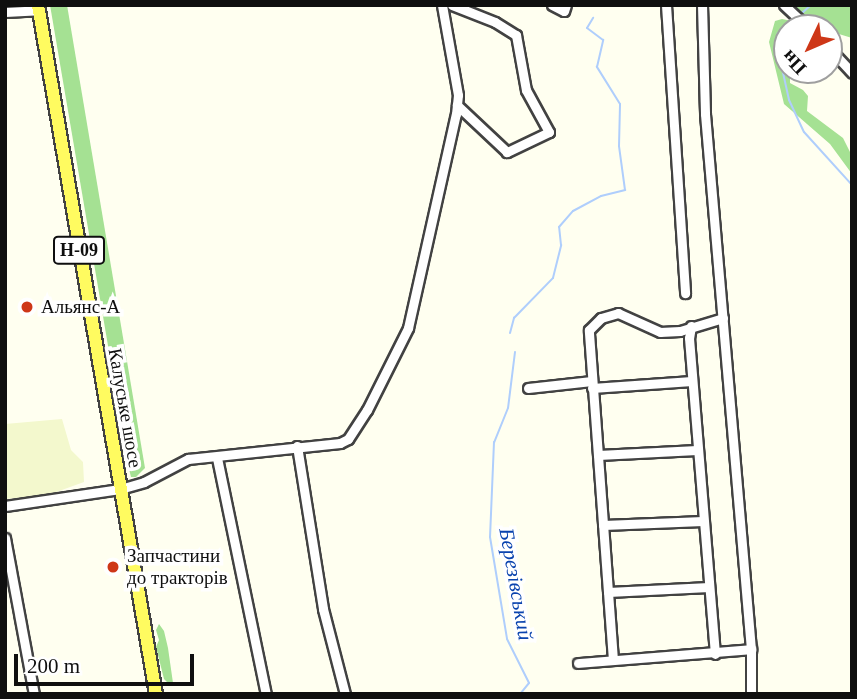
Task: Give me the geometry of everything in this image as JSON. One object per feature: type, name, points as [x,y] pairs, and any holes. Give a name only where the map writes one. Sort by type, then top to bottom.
[{"type":"main road","name":"Калуське шосе","points":[[38,8],[156,694]]},
{"type":"street","points":[[5,506],[120,489],[144,482],[188,459],[340,443],[348,439],[367,410],[408,328],[457,105],[442,5]]},
{"type":"street","points":[[453,5],[495,22],[516,35],[526,90],[549,132],[508,152],[457,105]]},
{"type":"street","points":[[552,5],[564,11],[566,5]]},
{"type":"street","points":[[666,5],[685,293]]},
{"type":"street","points":[[702,5],[705,114],[751,649],[751,694]]},
{"type":"street","points":[[5,12],[38,8]]},
{"type":"street","points":[[613,660],[588,337],[594,322],[618,313],[660,332],[680,331],[723,318]]},
{"type":"street","points":[[691,326],[697,450],[715,654]]},
{"type":"street","points":[[528,388],[692,381]]},
{"type":"street","points":[[297,446],[323,609],[345,694]]},
{"type":"street","points":[[598,456],[697,450]]},
{"type":"street","points":[[216,458],[266,694]]},
{"type":"street","points":[[603,525],[703,521]]},
{"type":"street","points":[[5,538],[34,694]]},
{"type":"street","points":[[608,592],[709,587]]},
{"type":"street","points":[[578,663],[751,649]]},
{"type":"green space","points":[[50,5],[67,5],[145,468],[136,477],[131,477],[129,469]]},
{"type":"green space","points":[[793,5],[852,5],[852,38],[843,35],[843,14],[804,14]]},
{"type":"green space","points":[[773,28],[773,59],[769,42]]},
{"type":"green space","points":[[779,84],[792,84],[803,90],[808,96],[807,111],[843,138],[852,156],[852,174],[830,144],[784,104]]},
{"type":"green space","points":[[62,419],[71,450],[83,462],[84,482],[48,495],[5,499],[5,424]]},
{"type":"green space","points":[[159,624],[164,631],[168,648],[173,683],[170,685],[164,679],[156,647],[159,640],[156,630]]},
{"type":"waterway","points":[[801,14],[811,5]]},
{"type":"waterway","name":"Березівський","points":[[510,333],[514,318],[553,278],[561,245],[559,227],[573,211],[601,196],[625,190],[619,146],[620,104],[597,67],[603,40],[587,28],[593,18]]},
{"type":"waterway","points":[[785,84],[789,100],[804,132],[852,185]]},
{"type":"waterway","name":"Березівський","points":[[515,352],[508,408],[494,442],[490,537],[507,639],[529,683],[520,694]]},
{"type":"place","name":"Альянс-А","points":[[27,307]]},
{"type":"place","name":"Запчастини до тракторів","points":[[113,567]]}]
